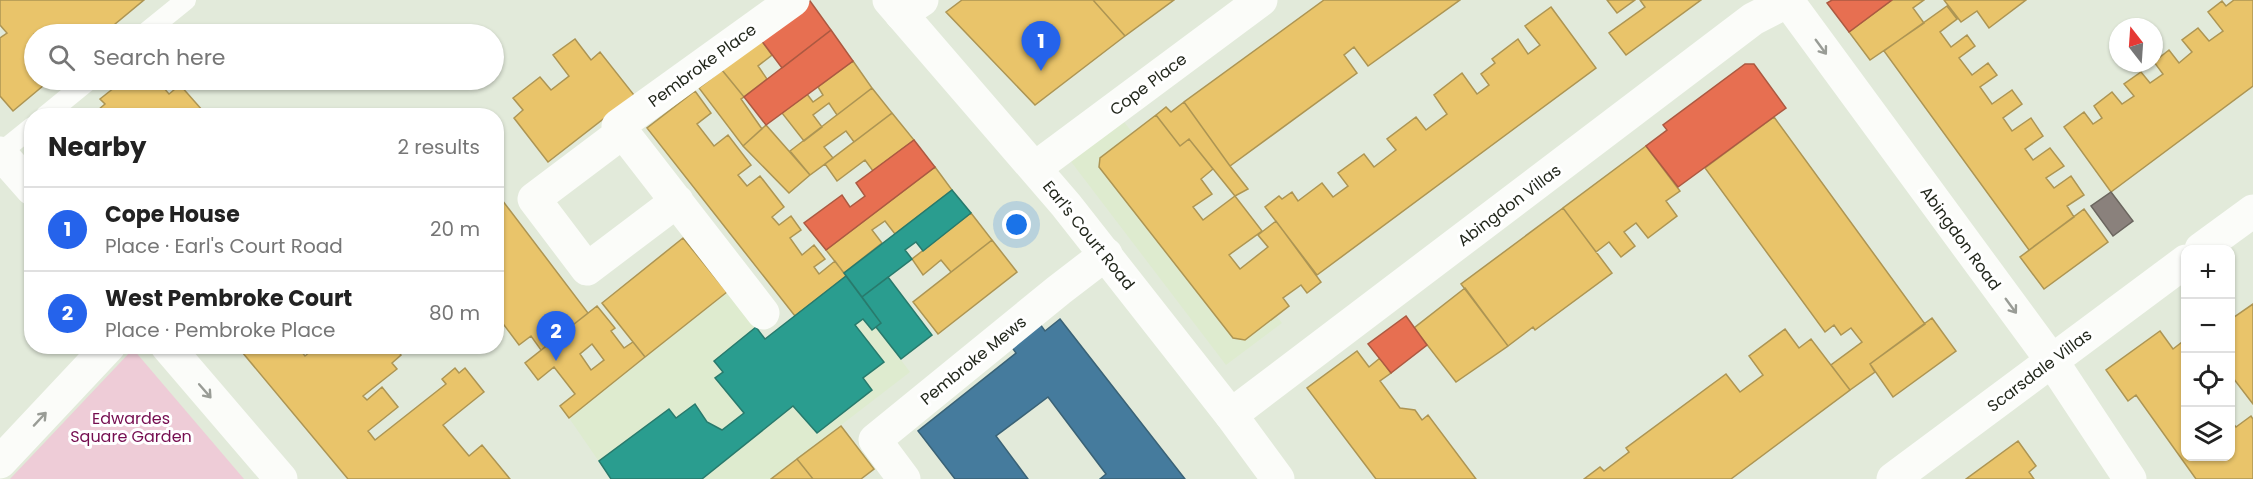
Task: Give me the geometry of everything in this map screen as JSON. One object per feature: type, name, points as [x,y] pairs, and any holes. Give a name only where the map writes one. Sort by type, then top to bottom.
[{"type":"street","name":"Pembroke Place","points":[[677,201],[587,269],[534,199],[623,132],[618,126],[794,0]]},
{"type":"street","name":"Cope Place","points":[[1035,168],[1261,0]]},
{"type":"street","name":"Abingdon Road","points":[[1788,0],[2052,361],[2130,479]]},
{"type":"street","name":"Abingdon Villas","points":[[1232,415],[1753,19],[1788,0]]},
{"type":"street","name":"Earl's Court Road","points":[[904,5],[1106,254],[1232,415],[1278,479]]},
{"type":"street","points":[[623,132],[764,313]]},
{"type":"street","points":[[0,153],[24,180]]},
{"type":"street","points":[[2206,245],[2253,211]]},
{"type":"street","name":"Pembroke Mews","points":[[900,478],[875,440],[1106,254]]},
{"type":"street","name":"Scarsdale Villas","points":[[1893,479],[2181,265]]},
{"type":"street","points":[[0,462],[101,354]]},
{"type":"street","points":[[174,354],[281,479]]},
{"type":"lane","points":[[156,24],[186,0]]},
{"type":"lane","points":[[55,108],[77,90]]},
{"type":"lane","points":[[0,153],[24,134]]},
{"type":"shaded area","points":[[1121,118],[1282,323],[1226,365],[1069,159]]},
{"type":"shaded area","points":[[846,276],[881,323],[876,327],[910,372],[771,479],[611,479],[569,418],[727,292],[765,339]]},
{"type":"green space","name":"Edwardes Square Garden","points":[[128,354],[137,354],[244,479],[10,479]]},
{"type":"building: Homes","points":[[0,0],[144,0],[115,24],[24,24],[24,90],[38,90],[13,111],[0,96],[0,38],[7,33],[0,25]]},
{"type":"building: Homes","points":[[962,0],[1093,0],[1125,36],[1035,105],[946,12]]},
{"type":"building: Homes","points":[[1093,0],[1174,0],[1125,36]]},
{"type":"building: Homes","points":[[1324,0],[1460,0],[1368,66],[1354,47],[1344,55],[1357,73],[1230,166],[1184,102]]},
{"type":"building: Homes","points":[[1607,0],[1635,0],[1617,13]]},
{"type":"building: Homes","points":[[1640,0],[1701,0],[1626,55],[1609,33],[1645,7]]},
{"type":"building: Homes","points":[[1892,0],[1924,0],[1913,8],[1924,23],[1870,60],[1849,32]]},
{"type":"building: Homes","points":[[1944,0],[2026,0],[1989,28],[1977,11],[1961,22]]},
{"type":"building: Homes","points":[[2234,0],[2253,0],[2253,86],[2111,192],[2064,127],[2084,112],[2093,124],[2102,118],[2094,106],[2112,92],[2122,104],[2134,96],[2124,84],[2141,72],[2150,83],[2163,74],[2163,55],[2169,50],[2179,63],[2192,52],[2182,40],[2198,28],[2209,41],[2223,31],[2208,12],[2222,1],[2226,6]]},
{"type":"building: Homes","points":[[1947,6],[1957,19],[1940,32],[1951,47],[1967,35],[1975,46],[1959,58],[1972,75],[1988,63],[1997,75],[1980,87],[1992,104],[2012,90],[2022,104],[2003,118],[2012,131],[2031,118],[2043,136],[2025,149],[2033,160],[2050,148],[2064,166],[2046,178],[2054,188],[2071,176],[2084,195],[2067,206],[2074,217],[2029,250],[1884,51]]},
{"type":"building: Homes","points":[[1551,7],[1596,68],[1317,275],[1265,207],[1279,196],[1282,199],[1292,192],[1298,201],[1322,183],[1333,197],[1348,186],[1338,173],[1364,154],[1374,167],[1396,150],[1387,139],[1416,117],[1426,130],[1447,114],[1434,95],[1462,73],[1477,94],[1489,85],[1481,74],[1495,63],[1492,59],[1518,39],[1528,54],[1540,45],[1525,26]]},
{"type":"building: Homes","points":[[575,39],[591,60],[600,52],[634,95],[548,162],[514,118],[523,110],[513,98],[540,77],[551,90],[569,76],[553,55]]},
{"type":"building: Homes","points":[[761,40],[772,55],[758,66],[767,79],[744,97],[722,70]]},
{"type":"building: Homes","points":[[853,61],[872,88],[837,115],[829,103],[813,115],[822,127],[804,141],[782,113],[807,94],[813,102],[823,95],[818,87]]},
{"type":"building: Homes","points":[[722,70],[744,97],[741,99],[762,129],[743,146],[699,88]]},
{"type":"building: Homes","points":[[872,88],[892,113],[854,142],[846,131],[824,147],[833,158],[810,175],[790,151]]},
{"type":"building: Homes","points":[[111,90],[166,90],[169,94],[174,90],[184,90],[200,108],[100,108],[105,104],[100,99]]},
{"type":"building: Homes","points":[[695,91],[711,113],[697,124],[714,146],[728,135],[751,165],[738,175],[747,186],[760,176],[784,207],[772,217],[779,225],[791,216],[801,230],[790,238],[802,255],[814,245],[825,259],[814,267],[819,274],[835,261],[846,276],[795,316],[647,128]]},
{"type":"building: Homes","points":[[1184,102],[1248,189],[1235,196],[1189,139],[1180,146],[1156,115],[1166,107],[1171,112]]},
{"type":"building: Homes","points":[[892,113],[914,140],[873,171],[865,160],[837,181],[825,164]]},
{"type":"building: Homes","points":[[1156,115],[1180,146],[1189,139],[1213,169],[1201,179],[1212,194],[1193,207],[1203,220],[1235,196],[1262,231],[1229,255],[1240,269],[1268,247],[1258,235],[1276,221],[1321,282],[1307,293],[1301,285],[1283,298],[1289,306],[1245,340],[1233,338],[1099,167],[1100,158]]},
{"type":"building: Homes","points":[[1774,117],[1925,324],[1870,364],[1875,372],[1850,390],[1831,365],[1862,342],[1851,328],[1841,335],[1834,325],[1825,332],[1705,168]]},
{"type":"building: Homes","points":[[766,125],[810,175],[789,193],[743,146]]},
{"type":"building: Homes","points":[[1646,146],[1680,191],[1666,201],[1677,216],[1648,238],[1636,223],[1624,232],[1635,246],[1621,257],[1609,242],[1596,252],[1563,208]]},
{"type":"building: Homes","points":[[935,167],[952,190],[895,234],[885,221],[872,230],[882,243],[844,273],[826,250]]},
{"type":"building: Homes","points":[[504,203],[588,313],[541,350],[531,336],[519,345],[504,325]]},
{"type":"building: Homes","points":[[1563,208],[1612,273],[1535,330],[1533,327],[1508,346],[1461,284]]},
{"type":"building: Homes","points":[[2084,209],[2108,242],[2044,289],[2020,257]]},
{"type":"building: Homes","points":[[971,213],[992,240],[951,272],[941,260],[923,275],[912,259]]},
{"type":"building: Homes","points":[[683,238],[727,292],[645,357],[602,303]]},
{"type":"building: Homes","points":[[992,240],[1017,272],[938,334],[913,302]]},
{"type":"building: Homes","points":[[1465,288],[1508,346],[1456,382],[1414,328]]},
{"type":"building: Homes","points":[[2253,304],[2253,404],[2235,381],[2235,317]]},
{"type":"building: Homes","points":[[597,306],[615,328],[611,331],[624,348],[633,342],[645,357],[569,418],[560,406],[575,394],[554,367],[538,380],[525,363]],"holes":[[[592,344],[604,360],[591,370],[580,354]]]},
{"type":"building: Homes","points":[[1932,318],[1956,351],[1893,397],[1870,364]]},
{"type":"building: Homes","points":[[1785,329],[1799,348],[1811,339],[1850,390],[1731,479],[1584,479],[1600,467],[1604,471],[1629,452],[1626,448],[1726,374],[1740,392],[1763,375],[1749,356]]},
{"type":"building: Homes","points":[[2160,331],[2173,349],[2181,343],[2181,458],[2136,395],[2128,401],[2106,370]]},
{"type":"building: Homes","points":[[1357,351],[1369,367],[1380,358],[1391,373],[1380,381],[1400,408],[1415,410],[1422,420],[1428,415],[1476,479],[1376,479],[1307,388]]},
{"type":"building: Homes","points":[[244,354],[303,354],[305,356],[307,354],[400,354],[392,363],[397,369],[363,396],[367,400],[382,387],[398,407],[368,431],[375,440],[446,384],[442,379],[455,368],[459,373],[465,368],[484,392],[443,425],[469,456],[482,445],[510,479],[348,479]]},
{"type":"building: Homes","points":[[2251,416],[2253,419],[2253,479],[2196,479],[2183,461],[2235,461],[2235,426]]},
{"type":"building: Homes","points":[[841,426],[874,469],[861,479],[813,479],[797,459]]},
{"type":"building: Homes","points":[[2018,441],[2036,466],[2029,472],[2034,479],[1966,479]]},
{"type":"building: Homes","points":[[797,459],[813,479],[771,479]]},
{"type":"building: Shops","points":[[1832,0],[1892,0],[1849,32],[1827,3]]},
{"type":"building: Shops","points":[[810,1],[831,30],[782,68],[761,40]]},
{"type":"building: Shops","points":[[831,30],[853,61],[766,125],[744,97]]},
{"type":"building: Shops","points":[[1745,64],[1754,64],[1786,108],[1678,187],[1646,146],[1667,130],[1663,125]]},
{"type":"building: Shops","points":[[914,140],[935,167],[826,250],[804,223],[842,195],[850,207],[865,196],[856,183]]},
{"type":"building: Shops","points":[[1406,316],[1427,345],[1391,373],[1368,344]]},
{"type":"building: Schools","points":[[952,190],[971,213],[923,251],[916,242],[905,250],[912,259],[862,297],[844,273]]},
{"type":"building: Schools","points":[[846,276],[881,323],[872,330],[863,319],[855,325],[884,362],[863,378],[872,390],[817,433],[793,406],[702,479],[611,479],[599,461],[669,409],[676,418],[695,404],[707,422],[722,430],[744,413],[715,378],[723,372],[714,361],[756,327],[765,339]]},
{"type":"building: Schools","points":[[888,277],[932,335],[901,359],[876,327],[881,323],[862,297]]},
{"type":"building: Public","points":[[1060,319],[1185,479],[1100,479],[1106,474],[1048,397],[996,436],[1028,479],[955,479],[918,431],[1016,353],[1011,346],[1040,324],[1045,331]]},
{"type":"building: Industry","points":[[2111,192],[2133,221],[2113,236],[2091,206]]},
{"type":"place","name":"Cope House","points":[[1041,71]]},
{"type":"place","name":"West Pembroke Court","points":[[556,361]]}]
